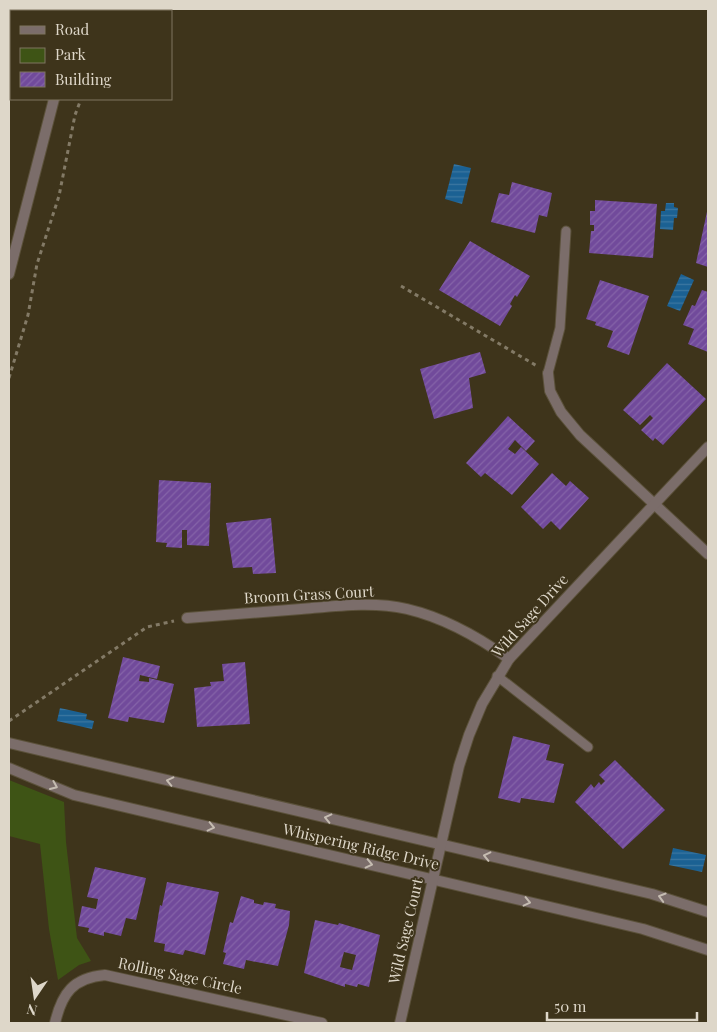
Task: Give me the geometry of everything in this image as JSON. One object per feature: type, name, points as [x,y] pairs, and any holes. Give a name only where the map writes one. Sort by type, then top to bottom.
[{"type":"street","points":[[9,274],[54,100]]},
{"type":"street","points":[[548,373],[550,391],[561,412],[580,434],[708,554]]},
{"type":"street","name":"Wild Sage Drive","points":[[441,845],[468,735],[497,676],[509,659],[708,446]]},
{"type":"street","name":"Broom Grass Court","points":[[187,618],[339,606],[372,605],[405,608],[454,624],[509,659]]},
{"type":"street","name":"Whispering Ridge Drive","points":[[9,743],[652,894],[708,912]]},
{"type":"street","name":"Whispering Ridge Drive","points":[[9,768],[74,795],[643,929],[708,950]]},
{"type":"street","name":"Wild Sage Court","points":[[400,1023],[441,845]]},
{"type":"street","name":"Rolling Sage Circle","points":[[55,1023],[65,994],[92,976],[105,975],[322,1023]]},
{"type":"lane","points":[[548,373],[560,328],[566,231]]},
{"type":"lane","points":[[497,676],[588,747]]},
{"type":"path","points":[[9,378],[28,315],[37,264],[63,181],[75,115],[81,100]]},
{"type":"path","points":[[401,286],[548,373]]},
{"type":"path","points":[[9,721],[147,627],[187,618]]},
{"type":"green space","points":[[9,780],[64,802],[66,842],[77,938],[91,961],[79,965],[58,980],[49,929],[40,844],[9,836]]},
{"type":"water","points":[[454,164],[471,168],[462,204],[445,199]]},
{"type":"water","points":[[666,203],[674,203],[674,207],[678,208],[677,218],[674,218],[673,230],[660,229],[661,211],[665,211]]},
{"type":"water","points":[[681,274],[694,280],[680,311],[667,306]]},
{"type":"water","points":[[60,708],[87,714],[86,719],[94,721],[92,729],[57,721]]},
{"type":"water","points":[[673,848],[706,855],[702,872],[669,865]]},
{"type":"building","points":[[512,182],[552,193],[547,217],[539,215],[535,233],[491,222],[499,193],[509,195]]},
{"type":"building","points":[[595,200],[657,204],[653,258],[589,253],[591,231],[594,231],[594,225],[590,225],[590,211],[595,211]]},
{"type":"building","points":[[708,207],[708,267],[696,263]]},
{"type":"building","points":[[470,241],[530,276],[517,297],[515,295],[510,304],[512,306],[500,326],[439,290]]},
{"type":"building","points":[[600,280],[649,296],[629,355],[607,347],[613,331],[595,325],[596,322],[586,319]]},
{"type":"building","points":[[702,290],[708,292],[708,352],[688,344],[694,329],[683,325],[692,305],[695,306]]},
{"type":"building","points":[[480,352],[486,373],[469,378],[473,408],[434,419],[420,369]]},
{"type":"building","points":[[667,363],[706,399],[663,445],[655,438],[653,441],[641,430],[653,418],[650,415],[640,425],[623,410]]},
{"type":"building","points":[[508,416],[535,441],[526,451],[515,440],[508,449],[515,454],[521,447],[539,464],[512,495],[485,473],[481,477],[466,463]]},
{"type":"building","points":[[552,473],[566,486],[570,481],[589,498],[560,530],[551,521],[543,529],[521,507]]},
{"type":"building","points":[[159,480],[211,483],[209,546],[187,545],[187,530],[182,530],[182,548],[166,547],[167,543],[156,542]]},
{"type":"building","points":[[271,518],[276,573],[253,574],[252,567],[233,568],[226,523]]},
{"type":"building","points":[[123,657],[160,666],[157,679],[140,675],[139,681],[149,682],[149,678],[174,684],[164,723],[129,717],[128,722],[108,718]]},
{"type":"building","points":[[245,662],[250,724],[197,727],[194,688],[211,686],[210,682],[224,681],[222,664]]},
{"type":"building","points":[[513,736],[550,745],[546,760],[564,764],[554,803],[521,798],[520,803],[498,798]]},
{"type":"building","points":[[615,760],[665,810],[623,849],[575,802],[591,784],[594,788],[599,782],[601,785],[605,781],[599,775]]},
{"type":"building","points":[[95,867],[146,878],[136,920],[126,918],[121,936],[104,932],[104,936],[88,932],[89,928],[78,926],[82,906],[96,909],[98,899],[87,897]]},
{"type":"building","points":[[167,882],[219,892],[205,955],[185,950],[183,955],[164,951],[165,944],[154,942],[160,905],[162,906]]},
{"type":"building","points":[[241,896],[254,900],[254,903],[263,905],[264,902],[276,904],[275,908],[290,911],[289,925],[278,966],[246,960],[244,969],[223,964],[226,953],[223,952],[230,922],[233,923]]},
{"type":"building","points":[[315,920],[338,925],[339,923],[380,935],[369,987],[358,984],[357,987],[345,984],[345,987],[304,973]],"holes":[[[344,952],[356,955],[352,970],[340,967]]]}]
